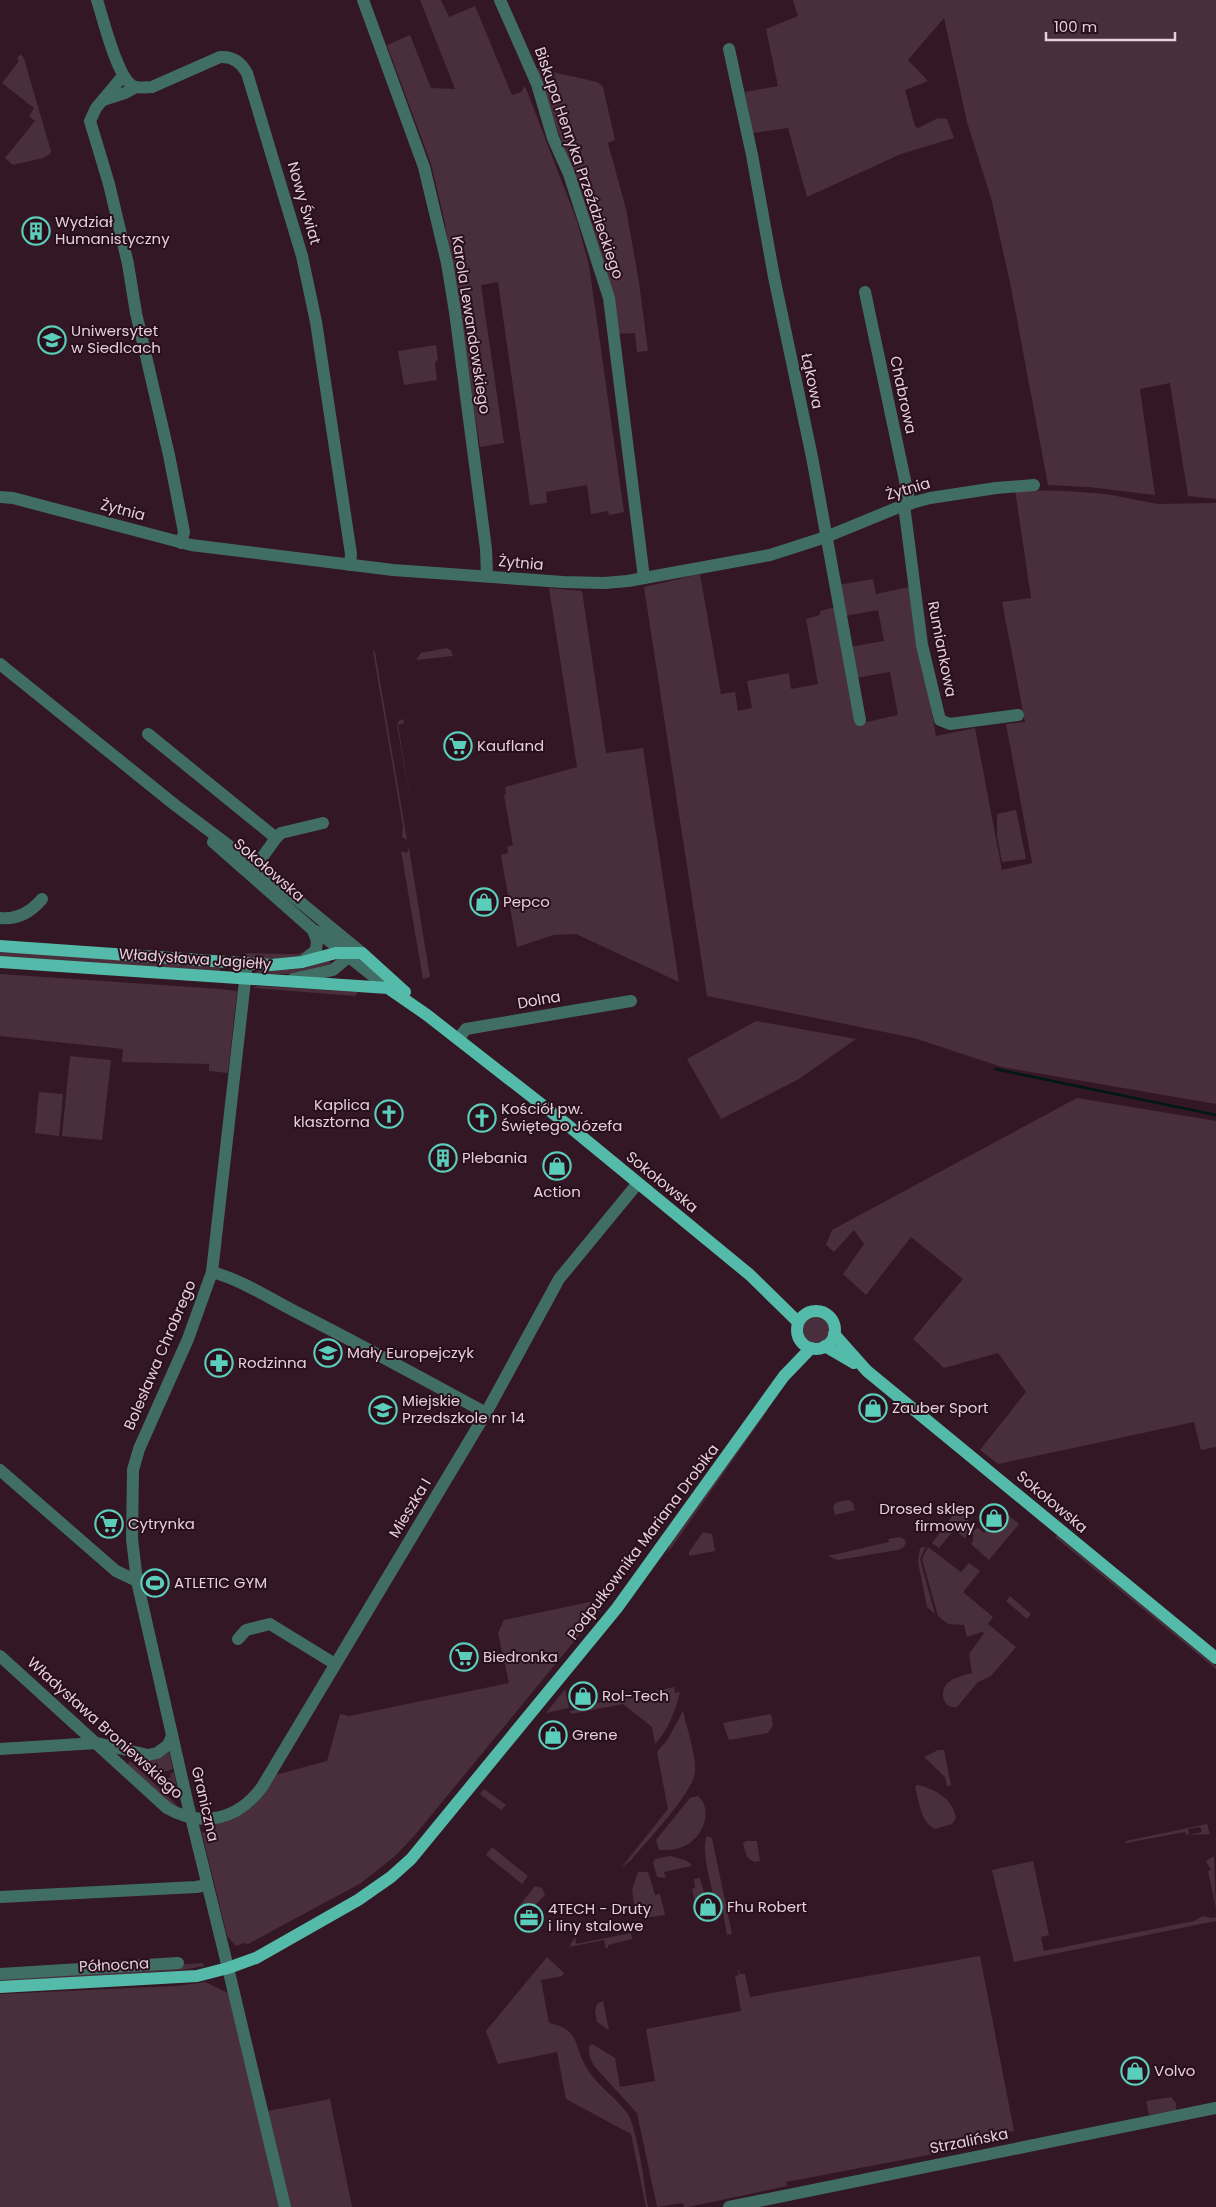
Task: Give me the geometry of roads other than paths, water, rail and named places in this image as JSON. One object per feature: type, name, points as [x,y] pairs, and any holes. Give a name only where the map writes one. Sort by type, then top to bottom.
[{"type":"main road","name":"Władysława Jagiełły","points":[[0,946],[286,964],[336,953],[362,953]]},
{"type":"main road","name":"Sokołowska","points":[[362,953],[401,987],[420,1010]]},
{"type":"main road","name":"Władysława Jagiełły","points":[[0,962],[388,988]]},
{"type":"main road","name":"Sokołowska","points":[[388,988],[458,1039],[803,1317]]},
{"type":"main road","points":[[818,1311],[827,1315],[834,1324],[834,1334],[825,1346],[811,1348],[800,1340],[797,1332],[803,1317],[818,1311]]},
{"type":"main road","name":"Sokołowska","points":[[834,1334],[867,1371]]},
{"type":"main road","name":"Podpułkownika Mariana Drobika","points":[[784,1376],[800,1340]]},
{"type":"main road","name":"Sokołowska","points":[[825,1346],[867,1371],[1216,1658]]},
{"type":"main road","name":"Podpułkownika Mariana Drobika","points":[[228,1968],[256,1958],[358,1900],[386,1881],[411,1859],[617,1608],[784,1376],[811,1348]]},
{"type":"main road","name":"Północna","points":[[0,1987],[196,1976],[228,1968]]},
{"type":"street","points":[[97,0],[122,77],[136,87]]},
{"type":"street","name":"Karola Lewandowskiego","points":[[363,0],[424,167],[447,263],[486,549],[487,576]]},
{"type":"street","name":"Biskupa Henryka Przeździeckiego","points":[[500,0],[537,84],[553,138],[569,174],[608,298],[644,578]]},
{"type":"street","name":"Łąkowa","points":[[729,49],[752,155],[860,720]]},
{"type":"street","name":"Nowy Świat","points":[[103,100],[125,94],[136,87],[152,87],[220,57],[235,60],[242,64],[247,73],[293,224],[312,303],[351,554],[350,565]]},
{"type":"street","points":[[122,77],[92,114],[90,121],[128,264],[136,313],[170,455],[184,532],[181,543]]},
{"type":"street","name":"Chabrowa","points":[[865,292],[907,505]]},
{"type":"street","name":"Żytnia","points":[[0,497],[13,498],[181,543],[350,565],[604,583],[644,578],[770,555],[930,498],[996,488],[1034,485]]},
{"type":"street","name":"Rumiankowa","points":[[907,505],[922,645],[940,720],[950,724],[1018,715]]},
{"type":"street","name":"Sokołowska","points":[[0,664],[175,805],[256,866],[362,953]]},
{"type":"street","points":[[148,734],[276,838]]},
{"type":"street","name":"Sokołowska","points":[[175,805],[214,843],[313,930],[346,953],[388,988]]},
{"type":"street","points":[[256,866],[281,833],[323,823]]},
{"type":"street","points":[[0,918],[22,916],[42,899]]},
{"type":"street","points":[[302,962],[316,950],[317,941],[313,930]]},
{"type":"street","points":[[280,982],[333,970],[341,965],[346,953],[344,938]]},
{"type":"street","name":"Bolesława Chrobrego","points":[[137,1581],[132,1505],[135,1463],[138,1449],[188,1339],[212,1272],[247,963]]},
{"type":"street","name":"Dolna","points":[[458,1039],[466,1029],[630,1001]]},
{"type":"street","name":"Mieszka I","points":[[191,1819],[204,1820],[228,1815],[243,1808],[253,1799],[486,1413],[559,1279],[638,1183]]},
{"type":"street","points":[[212,1272],[242,1281],[274,1301],[486,1413]]},
{"type":"street","points":[[0,1470],[116,1571],[137,1581]]},
{"type":"street","name":"Graniczna","points":[[137,1581],[191,1819],[285,2207]]},
{"type":"street","points":[[238,1639],[246,1630],[270,1624],[335,1664]]},
{"type":"street","name":"Władysława Broniewskiego","points":[[0,1656],[167,1808],[191,1819]]},
{"type":"street","points":[[0,1749],[97,1743],[148,1755],[159,1752],[168,1745],[172,1736]]},
{"type":"street","points":[[0,1896],[207,1885]]},
{"type":"street","name":"Północna","points":[[0,1974],[178,1963]]},
{"type":"street","name":"Strzalińska","points":[[729,2207],[1216,2108]]},
{"type":"waterway","points":[[995,1069],[1216,1115]]},
{"type":"place","name":"Wydział Humanistyczny","points":[[36,231]]},
{"type":"place","name":"Uniwersytet w Siedlcach","points":[[52,340]]},
{"type":"place","name":"Kaufland","points":[[458,746]]},
{"type":"place","name":"Pepco","points":[[484,902]]},
{"type":"place","name":"Kaplica klasztorna","points":[[389,1114]]},
{"type":"place","name":"Kościół pw. Świętego Józefa","points":[[482,1118]]},
{"type":"place","name":"Plebania","points":[[443,1158]]},
{"type":"place","name":"Action","points":[[557,1166]]},
{"type":"place","name":"Mały Europejczyk","points":[[328,1353]]},
{"type":"place","name":"Rodzinna","points":[[219,1363]]},
{"type":"place","name":"Zauber Sport","points":[[873,1408]]},
{"type":"place","name":"Miejskie Przedszkole nr 14","points":[[383,1410]]},
{"type":"place","name":"Drosed sklep firmowy","points":[[994,1518]]},
{"type":"place","name":"Cytrynka","points":[[109,1524]]},
{"type":"place","name":"ATLETIC GYM","points":[[155,1583]]},
{"type":"place","name":"Biedronka","points":[[464,1657]]},
{"type":"place","name":"Rol-Tech","points":[[583,1696]]},
{"type":"place","name":"Grene","points":[[553,1735]]},
{"type":"place","name":"Fhu Robert","points":[[708,1907]]},
{"type":"place","name":"4TECH - Druty i liny stalowe","points":[[529,1918]]},
{"type":"place","name":"Volvo","points":[[1135,2071]]}]
